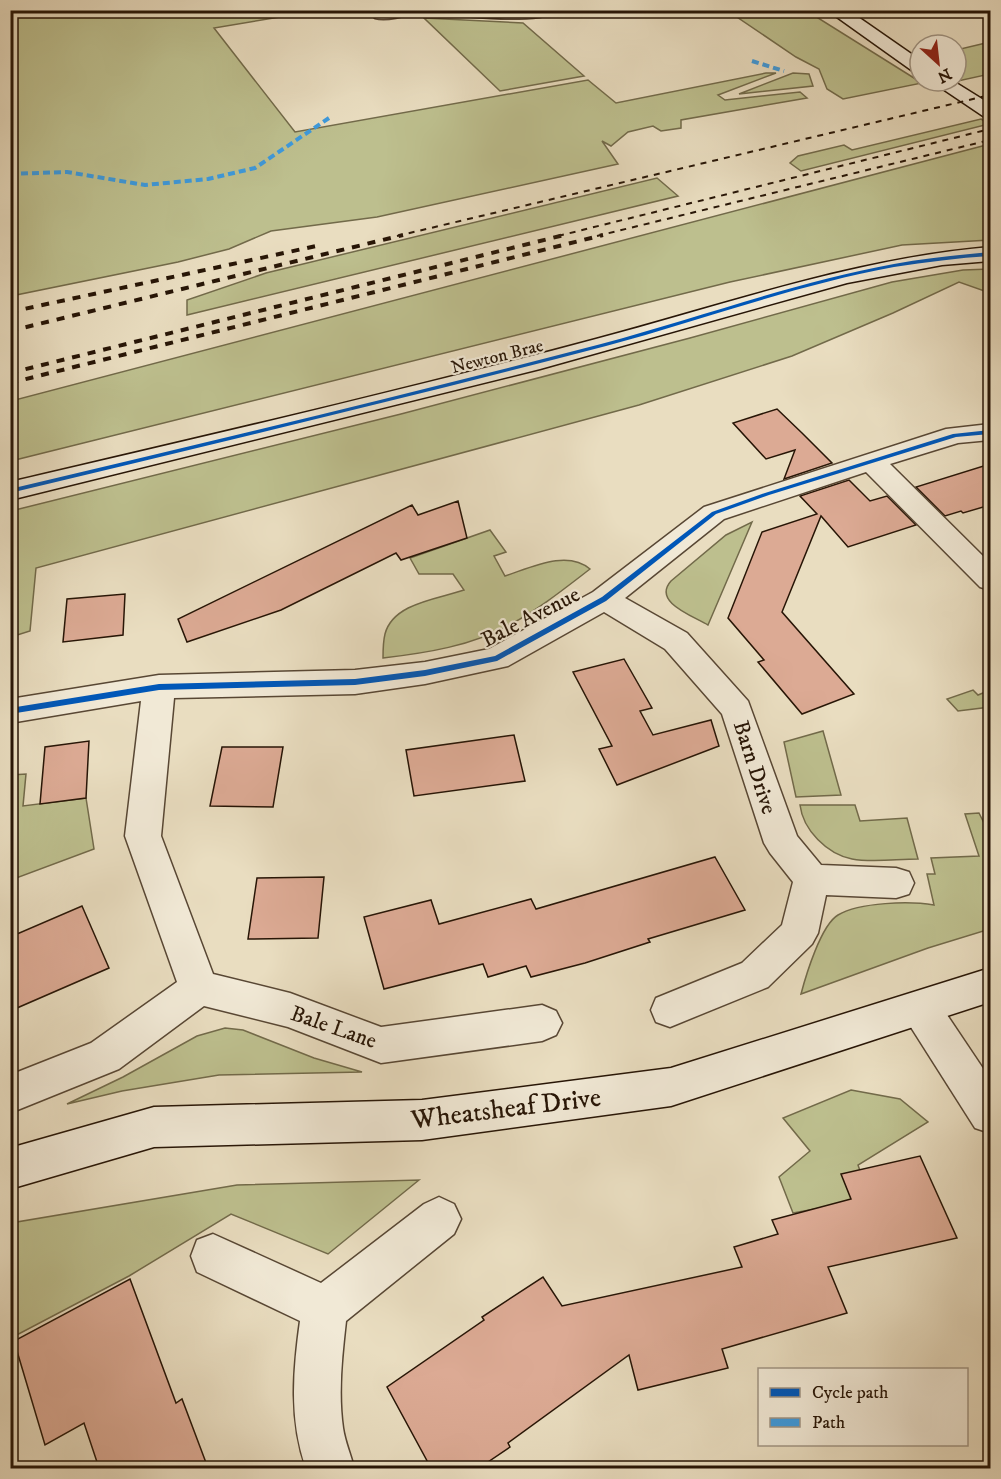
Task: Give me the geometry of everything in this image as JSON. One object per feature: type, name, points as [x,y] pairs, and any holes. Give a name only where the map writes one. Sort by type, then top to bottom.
[{"type":"street","points":[[835,10],[908,59]]},
{"type":"street","points":[[959,93],[990,112]]},
{"type":"street","name":"Newton Brae","points":[[10,491],[607,343],[848,276],[956,256],[990,254]]},
{"type":"street","name":"Bale Avenue","points":[[10,711],[159,687],[355,681],[425,673],[497,658],[604,599],[714,513],[955,435],[990,432]]},
{"type":"street","points":[[871,461],[990,580]]},
{"type":"street","name":"Barn Drive","points":[[604,599],[676,641],[737,709],[782,843],[812,879]]},
{"type":"street","points":[[10,1094],[105,1056],[200,988],[143,836],[159,687]]},
{"type":"street","points":[[670,1010],[755,975],[799,933],[812,879],[896,883]]},
{"type":"street","name":"Wheatsheaf Drive","points":[[10,1169],[154,1127],[422,1120],[671,1087],[921,1009],[990,985]]},
{"type":"street","name":"Bale Lane","points":[[200,988],[290,1010],[381,1045],[542,1023]]},
{"type":"street","points":[[921,1009],[990,1114]]},
{"type":"street","points":[[330,1468],[322,1450],[316,1374],[325,1310],[439,1219]]},
{"type":"street","points":[[213,1257],[325,1310]]},
{"type":"lane","points":[[380,15],[408,10]]},
{"type":"lane","points":[[450,10],[514,15],[552,10]]},
{"type":"green space","points":[[11,10],[316,11],[214,28],[295,132],[588,80],[616,103],[766,73],[776,73],[718,95],[725,100],[800,92],[807,98],[681,120],[681,128],[661,131],[653,126],[628,132],[611,146],[602,141],[618,164],[377,217],[271,231],[229,249],[178,262],[11,296]]},
{"type":"green space","points":[[728,11],[807,11],[908,74],[908,86],[843,99],[827,89],[819,69],[796,57]]},
{"type":"green space","points":[[424,18],[523,23],[584,76],[500,91]]},
{"type":"green space","points":[[990,42],[990,74],[968,79],[968,47]]},
{"type":"green space","points":[[793,73],[809,74],[813,86],[739,94]]},
{"type":"green space","points":[[981,119],[989,124],[801,171],[790,163],[798,156],[844,145],[852,150]]},
{"type":"green space","points":[[990,144],[990,240],[902,245],[730,282],[11,461],[11,401]]},
{"type":"green space","points":[[657,178],[678,196],[187,315],[187,300],[266,273]]},
{"type":"green space","points":[[990,269],[990,293],[959,282],[792,356],[639,405],[36,568],[30,631],[14,636],[10,622],[11,511],[401,414],[892,282],[963,270]]},
{"type":"green space","points":[[752,522],[708,625],[670,602],[667,589],[671,581],[726,535]]},
{"type":"green space","points":[[490,530],[506,552],[494,556],[505,576],[560,560],[581,563],[590,569],[541,605],[496,632],[449,647],[383,658],[385,634],[397,615],[418,604],[464,590],[453,574],[419,574],[410,558]]},
{"type":"green space","points":[[973,690],[978,695],[990,690],[990,707],[958,711],[947,699]]},
{"type":"green space","points":[[823,731],[841,795],[796,797],[784,742]]},
{"type":"green space","points":[[26,774],[23,806],[86,798],[94,849],[11,880],[11,775]]},
{"type":"green space","points":[[800,805],[855,805],[860,821],[907,818],[918,859],[868,861],[852,859],[834,852],[811,832]]},
{"type":"green space","points":[[979,813],[990,835],[990,929],[928,948],[801,994],[820,939],[838,915],[872,905],[912,903],[934,905],[927,874],[935,874],[931,858],[979,856],[965,814]]},
{"type":"green space","points":[[225,1028],[243,1030],[314,1058],[362,1072],[219,1075],[122,1091],[67,1104],[123,1077],[197,1036]]},
{"type":"green space","points":[[851,1090],[900,1099],[928,1122],[858,1165],[870,1199],[793,1213],[779,1177],[810,1151],[783,1118]]},
{"type":"green space","points":[[419,1180],[328,1254],[231,1214],[129,1276],[11,1338],[11,1223],[237,1185]]},
{"type":"building","points":[[777,409],[832,463],[784,479],[795,450],[766,459],[733,423]]},
{"type":"building","points":[[990,464],[990,505],[945,516],[916,487]]},
{"type":"building","points":[[849,480],[870,501],[887,496],[916,525],[848,547],[821,516],[782,612],[854,694],[802,714],[758,662],[764,660],[728,618],[762,532],[817,514],[800,496]]},
{"type":"building","points":[[458,501],[467,538],[401,560],[396,553],[281,610],[187,642],[178,619],[412,505],[418,515]]},
{"type":"building","points":[[125,594],[123,635],[63,642],[67,599]]},
{"type":"building","points":[[624,659],[652,708],[640,711],[653,735],[711,720],[719,746],[617,785],[599,749],[612,746],[573,672]]},
{"type":"building","points":[[514,735],[525,781],[414,796],[406,750]]},
{"type":"building","points":[[89,741],[86,798],[40,804],[45,747]]},
{"type":"building","points":[[222,747],[283,747],[273,807],[210,806]]},
{"type":"building","points":[[715,857],[745,910],[648,939],[650,942],[585,963],[531,977],[526,966],[488,977],[483,964],[384,989],[364,917],[431,900],[439,924],[531,899],[536,909]]},
{"type":"building","points":[[324,877],[318,938],[248,939],[257,878]]},
{"type":"building","points":[[82,906],[109,968],[10,1011],[10,937]]},
{"type":"building","points":[[920,1156],[957,1238],[828,1267],[847,1313],[722,1349],[728,1368],[638,1390],[629,1355],[508,1443],[510,1447],[479,1468],[431,1468],[387,1387],[484,1320],[482,1317],[543,1277],[562,1306],[742,1267],[734,1247],[778,1234],[772,1220],[851,1199],[841,1174]]},
{"type":"building","points":[[130,1279],[176,1403],[182,1399],[208,1468],[99,1468],[84,1423],[45,1445],[14,1341]]},
{"type":"railway","points":[[397,236],[990,95]]},
{"type":"railway","points":[[558,236],[990,129]]},
{"type":"railway","points":[[597,236],[990,140]]},
{"type":"railway","points":[[10,331],[403,235]]},
{"type":"railway","points":[[10,373],[564,235]]},
{"type":"railway","points":[[10,383],[603,235]]},
{"type":"railway","points":[[10,312],[321,245]]},
{"type":"marked path","points":[[752,61],[784,71]]},
{"type":"marked path","points":[[10,174],[44,171],[67,172],[145,185],[208,179],[255,168],[329,118]]},
{"type":"marked path","points":[[986,241],[990,238]]},
{"type":"cycle path","points":[[10,491],[606,344],[845,276],[942,258],[990,254]]},
{"type":"cycle path","points":[[10,711],[159,687],[355,682],[425,673],[497,658],[604,599],[714,513],[955,435],[990,432]]}]
